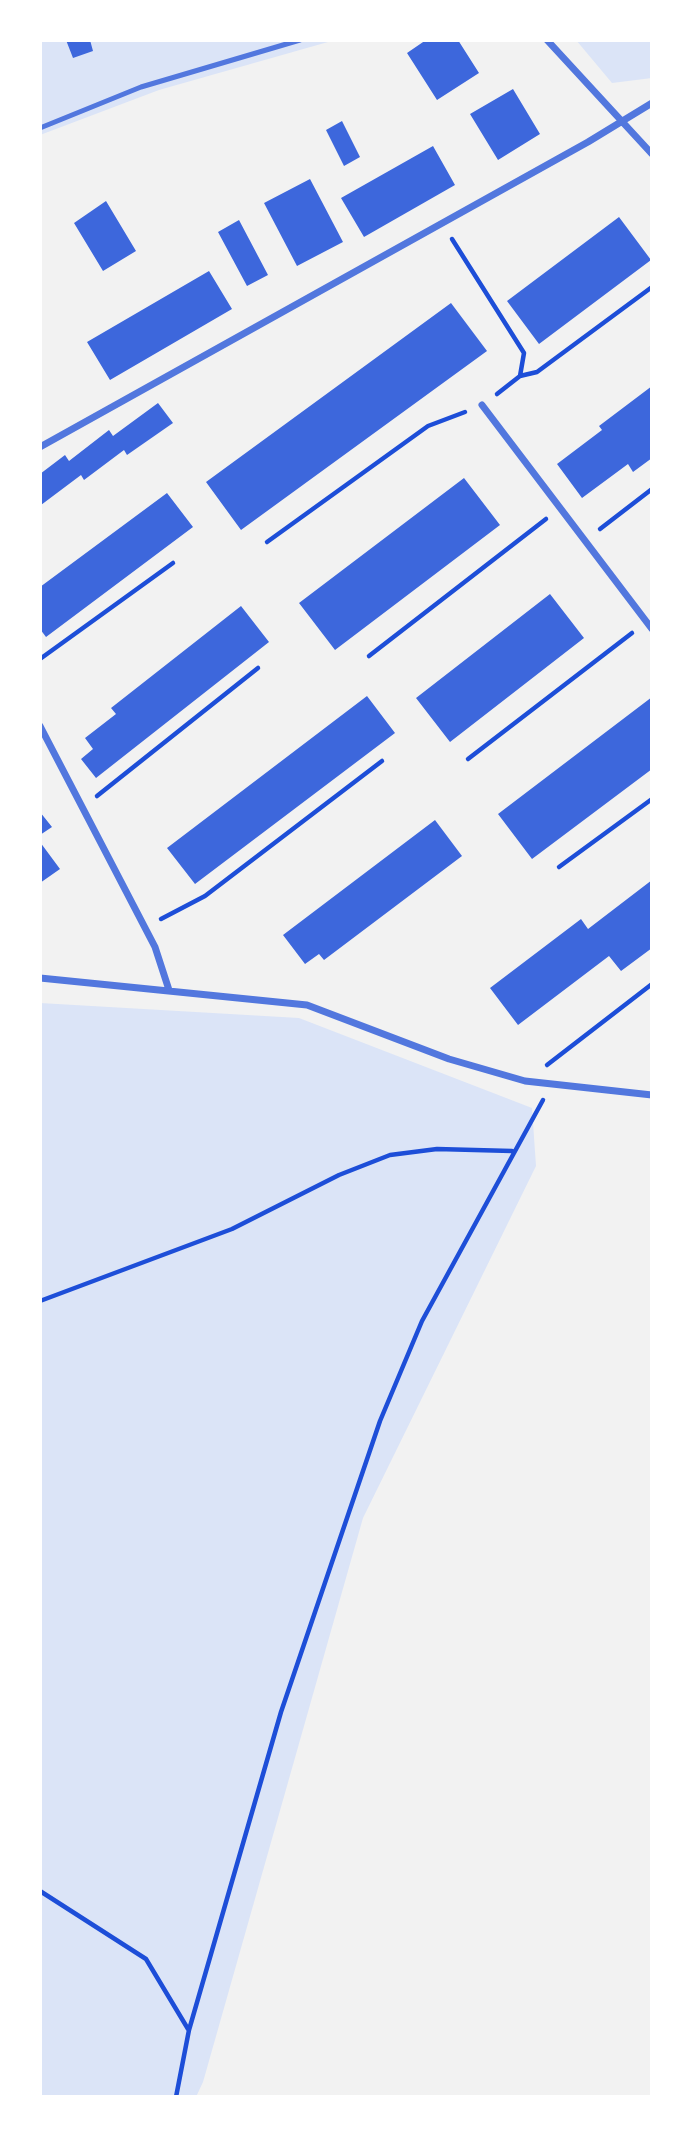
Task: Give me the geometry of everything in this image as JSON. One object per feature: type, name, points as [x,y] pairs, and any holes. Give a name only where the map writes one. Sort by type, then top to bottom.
[{"type":"street","points":[[547,40],[652,154]]},
{"type":"street","points":[[40,447],[652,103]]},
{"type":"street","points":[[482,405],[649,625]]},
{"type":"street","points":[[40,726],[155,947],[169,990]]},
{"type":"street","points":[[40,978],[307,1004],[449,1059],[525,1081],[652,1095]]},
{"type":"lane","points":[[40,128],[141,87],[300,40]]},
{"type":"path","points":[[442,223],[524,353],[520,376]]},
{"type":"path","points":[[267,542],[428,426],[482,405],[520,376],[537,372],[652,287]]},
{"type":"path","points":[[584,540],[652,489]]},
{"type":"path","points":[[369,656],[560,508]]},
{"type":"path","points":[[40,659],[173,563]]},
{"type":"path","points":[[468,759],[649,625]]},
{"type":"path","points":[[83,807],[258,668]]},
{"type":"path","points":[[144,927],[205,896],[382,761]]},
{"type":"path","points":[[559,867],[652,799]]},
{"type":"path","points":[[525,1081],[652,984]]},
{"type":"path","points":[[176,2097],[189,2030],[281,1712],[380,1421],[422,1321],[551,1085]]},
{"type":"path","points":[[40,1301],[232,1229],[339,1175],[390,1155],[437,1149],[512,1152]]},
{"type":"path","points":[[40,1891],[146,1959],[189,2030]]},
{"type":"shaded area","points":[[40,40],[335,40],[159,90],[40,135]]},
{"type":"shaded area","points":[[576,40],[652,40],[652,78],[612,83]]},
{"type":"shaded area","points":[[40,1003],[299,1018],[532,1108],[536,1166],[363,1518],[203,2082],[196,2097],[40,2097]]},
{"type":"building","points":[[66,40],[90,40],[93,51],[73,58]]},
{"type":"building","points":[[426,40],[458,40],[479,73],[437,100],[407,53]]},
{"type":"building","points":[[513,89],[540,134],[498,160],[470,114]]},
{"type":"building","points":[[342,121],[360,157],[344,166],[326,130]]},
{"type":"building","points":[[433,146],[455,185],[364,237],[341,198]]},
{"type":"building","points":[[310,179],[343,242],[297,266],[264,203]]},
{"type":"building","points":[[106,201],[136,251],[103,271],[74,223]]},
{"type":"building","points":[[619,217],[651,260],[539,344],[507,301]]},
{"type":"building","points":[[239,220],[268,275],[247,286],[218,232]]},
{"type":"building","points":[[209,271],[232,309],[110,380],[87,342]]},
{"type":"building","points":[[451,303],[487,351],[241,530],[206,482]]},
{"type":"building","points":[[652,386],[652,458],[633,472],[628,464],[582,498],[557,464],[602,430],[599,426]]},
{"type":"building","points":[[158,403],[173,423],[127,455],[124,450],[84,480],[81,475],[41,505],[40,474],[65,455],[69,461],[109,430],[113,436]]},
{"type":"building","points":[[464,478],[500,525],[335,650],[299,603]]},
{"type":"building","points":[[167,493],[193,527],[46,637],[40,629],[40,587]]},
{"type":"building","points":[[550,594],[584,638],[450,742],[416,698]]},
{"type":"building","points":[[241,606],[269,642],[96,778],[81,759],[93,749],[85,738],[116,714],[111,708]]},
{"type":"building","points":[[367,696],[395,733],[195,884],[167,848]]},
{"type":"building","points":[[652,697],[652,769],[532,859],[498,814]]},
{"type":"building","points":[[40,812],[52,827],[40,835]]},
{"type":"building","points":[[435,820],[462,856],[324,960],[319,954],[305,964],[283,935]]},
{"type":"building","points":[[40,842],[60,869],[40,883]]},
{"type":"building","points":[[652,880],[652,948],[621,971],[609,956],[518,1025],[490,988],[581,919],[588,929]]}]
